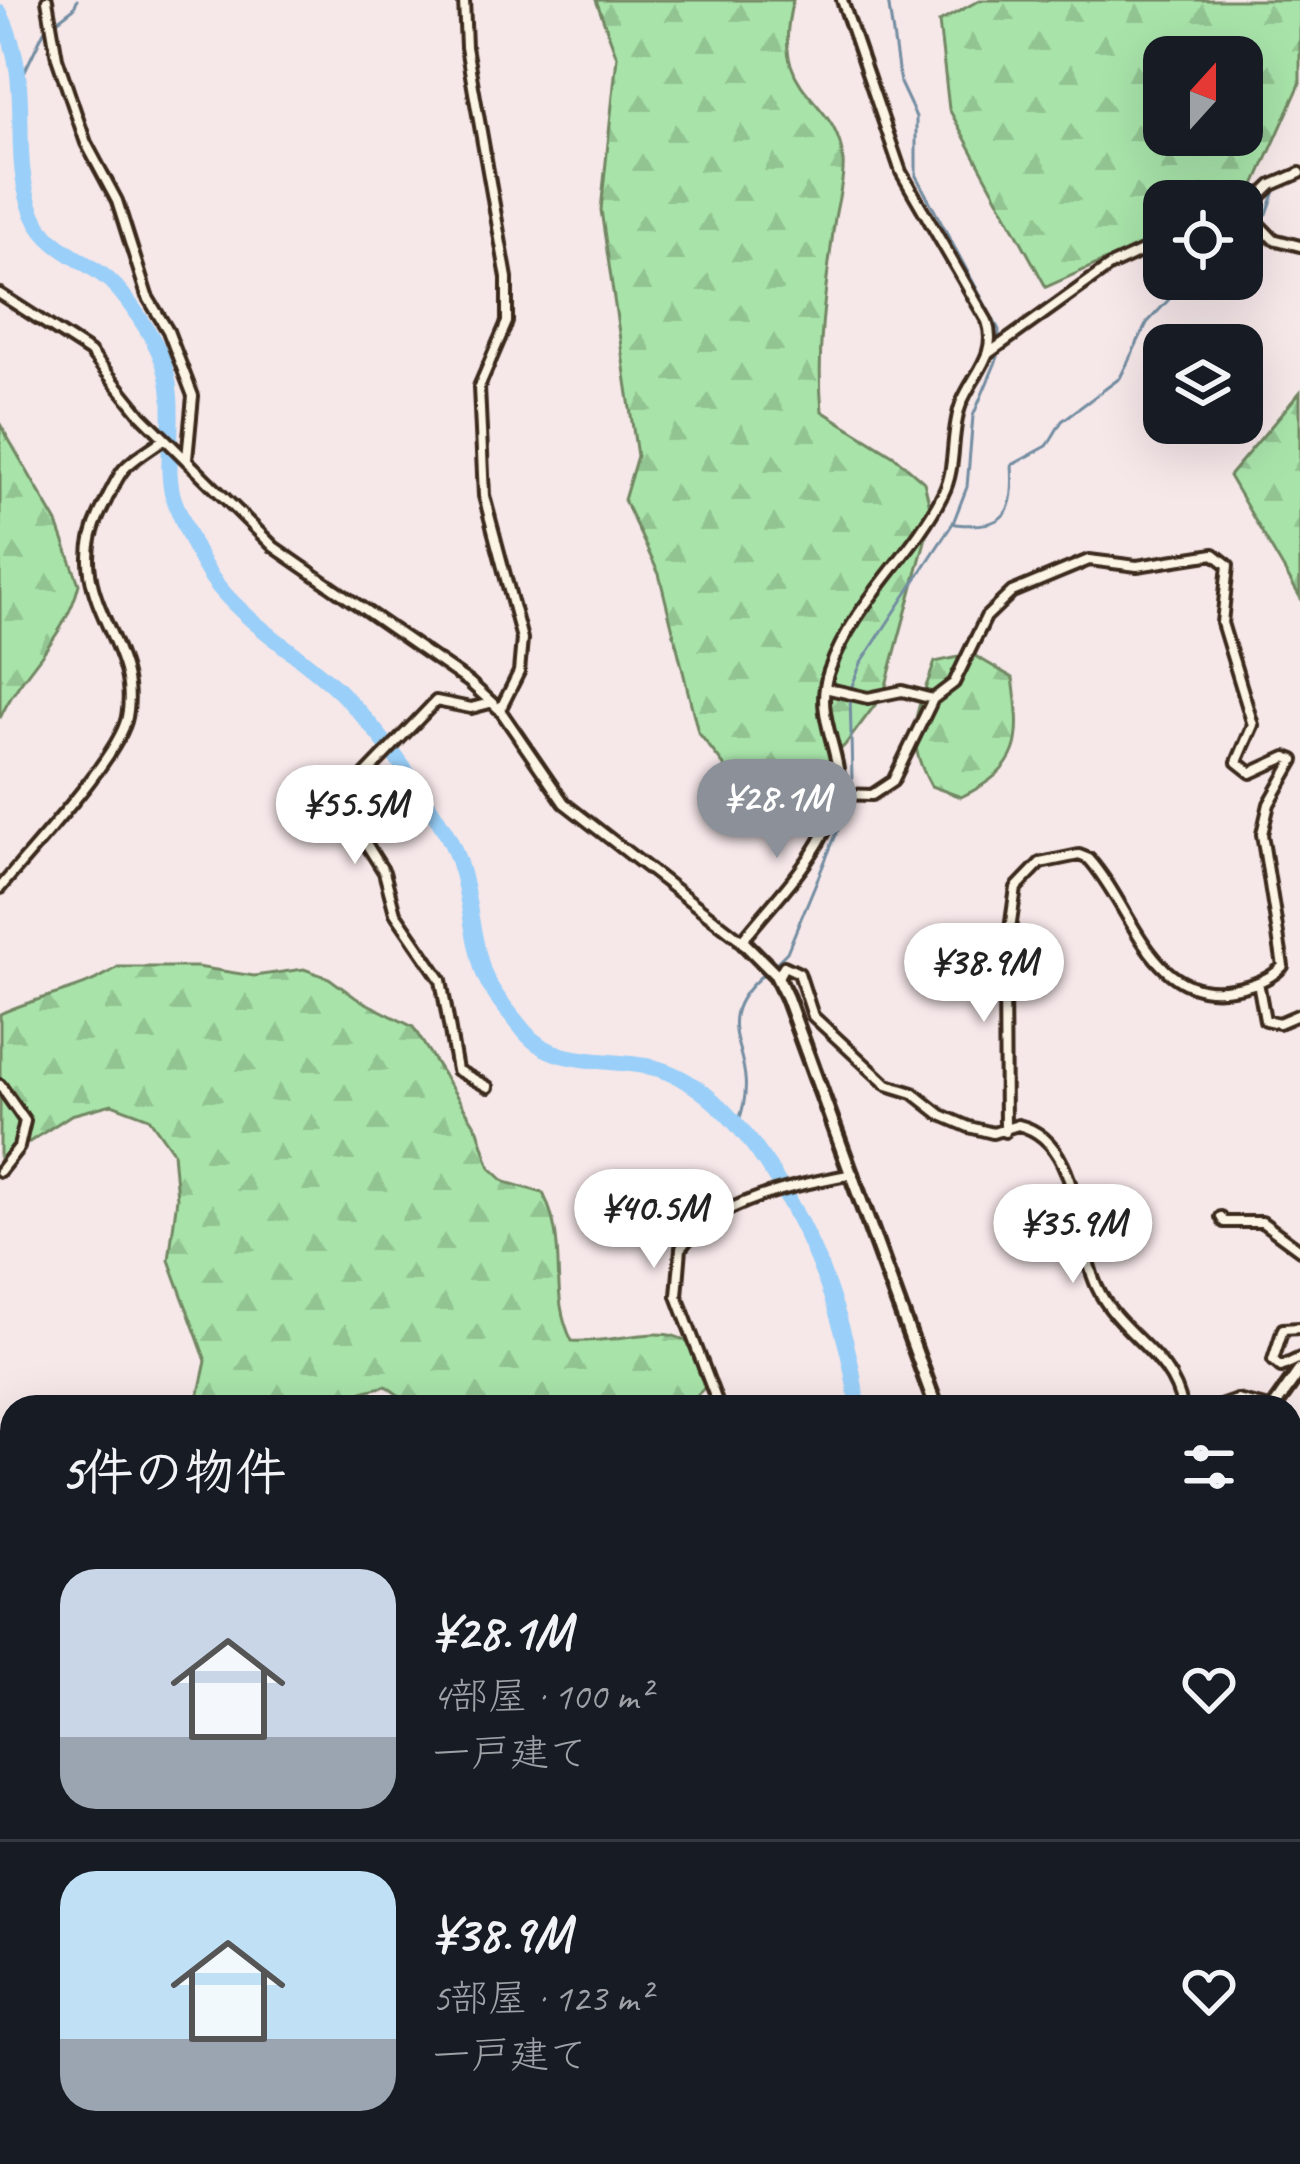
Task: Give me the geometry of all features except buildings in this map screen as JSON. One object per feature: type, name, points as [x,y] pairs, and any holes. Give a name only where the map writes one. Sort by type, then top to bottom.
[{"type":"street","points":[[46,0],[57,58],[86,143],[116,201],[147,296],[168,331],[193,396],[184,457]]},
{"type":"street","points":[[464,0],[466,47],[507,278],[507,322],[479,387],[484,496],[522,639],[519,672],[500,710]]},
{"type":"street","points":[[842,0],[901,172],[987,321],[988,354]]},
{"type":"street","points":[[1263,194],[1300,173]]},
{"type":"street","points":[[1263,229],[1274,239],[1300,246]]},
{"type":"street","points":[[742,941],[814,846],[838,794],[838,768],[824,721],[825,688],[865,603],[946,489],[957,417],[988,354],[1001,340],[1110,266],[1143,251]]},
{"type":"street","points":[[0,294],[91,352],[166,440],[274,548],[362,613],[457,673],[500,710],[564,803],[742,941],[774,973],[853,1174],[931,1395]]},
{"type":"street","points":[[0,888],[124,728],[127,686],[92,584],[86,542],[122,464],[166,440]]},
{"type":"street","points":[[838,794],[862,797],[886,788],[914,746],[933,699],[955,683],[994,606],[1026,584],[1089,560],[1128,567],[1199,554],[1220,556],[1228,566],[1230,583],[1222,623],[1253,725],[1240,768],[1251,773],[1286,757],[1294,760],[1269,804],[1262,834],[1285,961],[1258,982],[1219,991],[1179,985],[1089,859],[1079,855],[1035,865],[1019,882],[1008,923],[1005,1132]]},
{"type":"street","points":[[825,688],[868,698],[902,691],[933,699]]},
{"type":"street","points":[[488,1087],[457,1070],[441,980],[394,913],[384,872],[357,826],[354,798],[365,776],[436,700],[471,708],[491,703]]},
{"type":"street","points":[[774,973],[784,966],[799,973],[813,1016],[887,1085],[913,1093],[940,1115],[969,1127],[1005,1132],[1025,1126],[1051,1145],[1069,1184],[1096,1286],[1120,1325],[1172,1372],[1179,1395]]},
{"type":"street","points":[[1258,982],[1265,1020],[1279,1023],[1300,1015]]},
{"type":"street","points":[[0,1085],[26,1120],[20,1147],[0,1171]]},
{"type":"street","points":[[714,1395],[681,1311],[676,1264],[685,1243],[768,1196],[853,1174]]},
{"type":"street","points":[[1221,1217],[1262,1222],[1300,1250]]},
{"type":"street","points":[[1300,1328],[1283,1329],[1273,1360],[1281,1367],[1300,1358]]},
{"type":"street","points":[[1280,1395],[1300,1370]]},
{"type":"green space","points":[[596,0],[793,0],[787,33],[789,58],[796,77],[838,138],[843,168],[823,318],[822,411],[894,456],[924,482],[932,515],[884,693],[845,745],[811,778],[769,785],[726,768],[698,732],[659,574],[624,500],[637,456],[601,210],[617,57]]},
{"type":"green space","points":[[980,0],[1300,0],[1300,84],[1257,180],[1143,180],[1143,251],[1104,261],[1046,287],[949,109],[939,22]]},
{"type":"green space","points":[[1300,392],[1300,597],[1229,476],[1256,444],[1263,444],[1263,436]]},
{"type":"green space","points":[[0,424],[57,523],[79,584],[64,621],[0,718]]},
{"type":"green space","points":[[972,654],[1013,678],[1017,735],[1014,750],[997,775],[961,797],[931,786],[917,752],[915,724],[935,662]]},
{"type":"green space","points":[[118,967],[197,967],[254,976],[304,969],[329,978],[356,998],[413,1027],[478,1130],[490,1168],[505,1182],[543,1193],[555,1233],[561,1304],[572,1341],[672,1336],[689,1342],[703,1356],[714,1378],[697,1395],[398,1395],[386,1386],[358,1395],[199,1395],[206,1361],[169,1260],[177,1198],[173,1152],[149,1118],[112,1104],[71,1115],[0,1161],[0,1014]]},
{"type":"waterway","points":[[21,79],[44,31],[74,8],[77,0]]},
{"type":"waterway","points":[[773,966],[787,952],[845,813],[852,779],[850,691],[861,663],[953,523],[967,487],[973,416],[998,357],[999,330],[916,176],[916,117],[900,83],[888,0]]},
{"type":"waterway","points":[[0,13],[17,67],[22,167],[34,216],[57,245],[116,287],[156,345],[170,394],[171,489],[205,568],[246,615],[341,693],[410,777],[453,847],[486,979],[524,1031],[552,1052],[568,1057],[659,1069],[697,1088],[733,1121],[766,1163],[819,1264],[838,1316],[855,1395]]},
{"type":"waterway","points":[[1263,215],[1275,191],[1300,177]]},
{"type":"waterway","points":[[955,524],[986,524],[1004,514],[1012,495],[1012,465],[1047,446],[1062,421],[1120,378],[1147,323],[1168,300]]},
{"type":"waterway","points":[[738,1123],[745,1076],[734,1025],[746,992],[766,972]]}]
